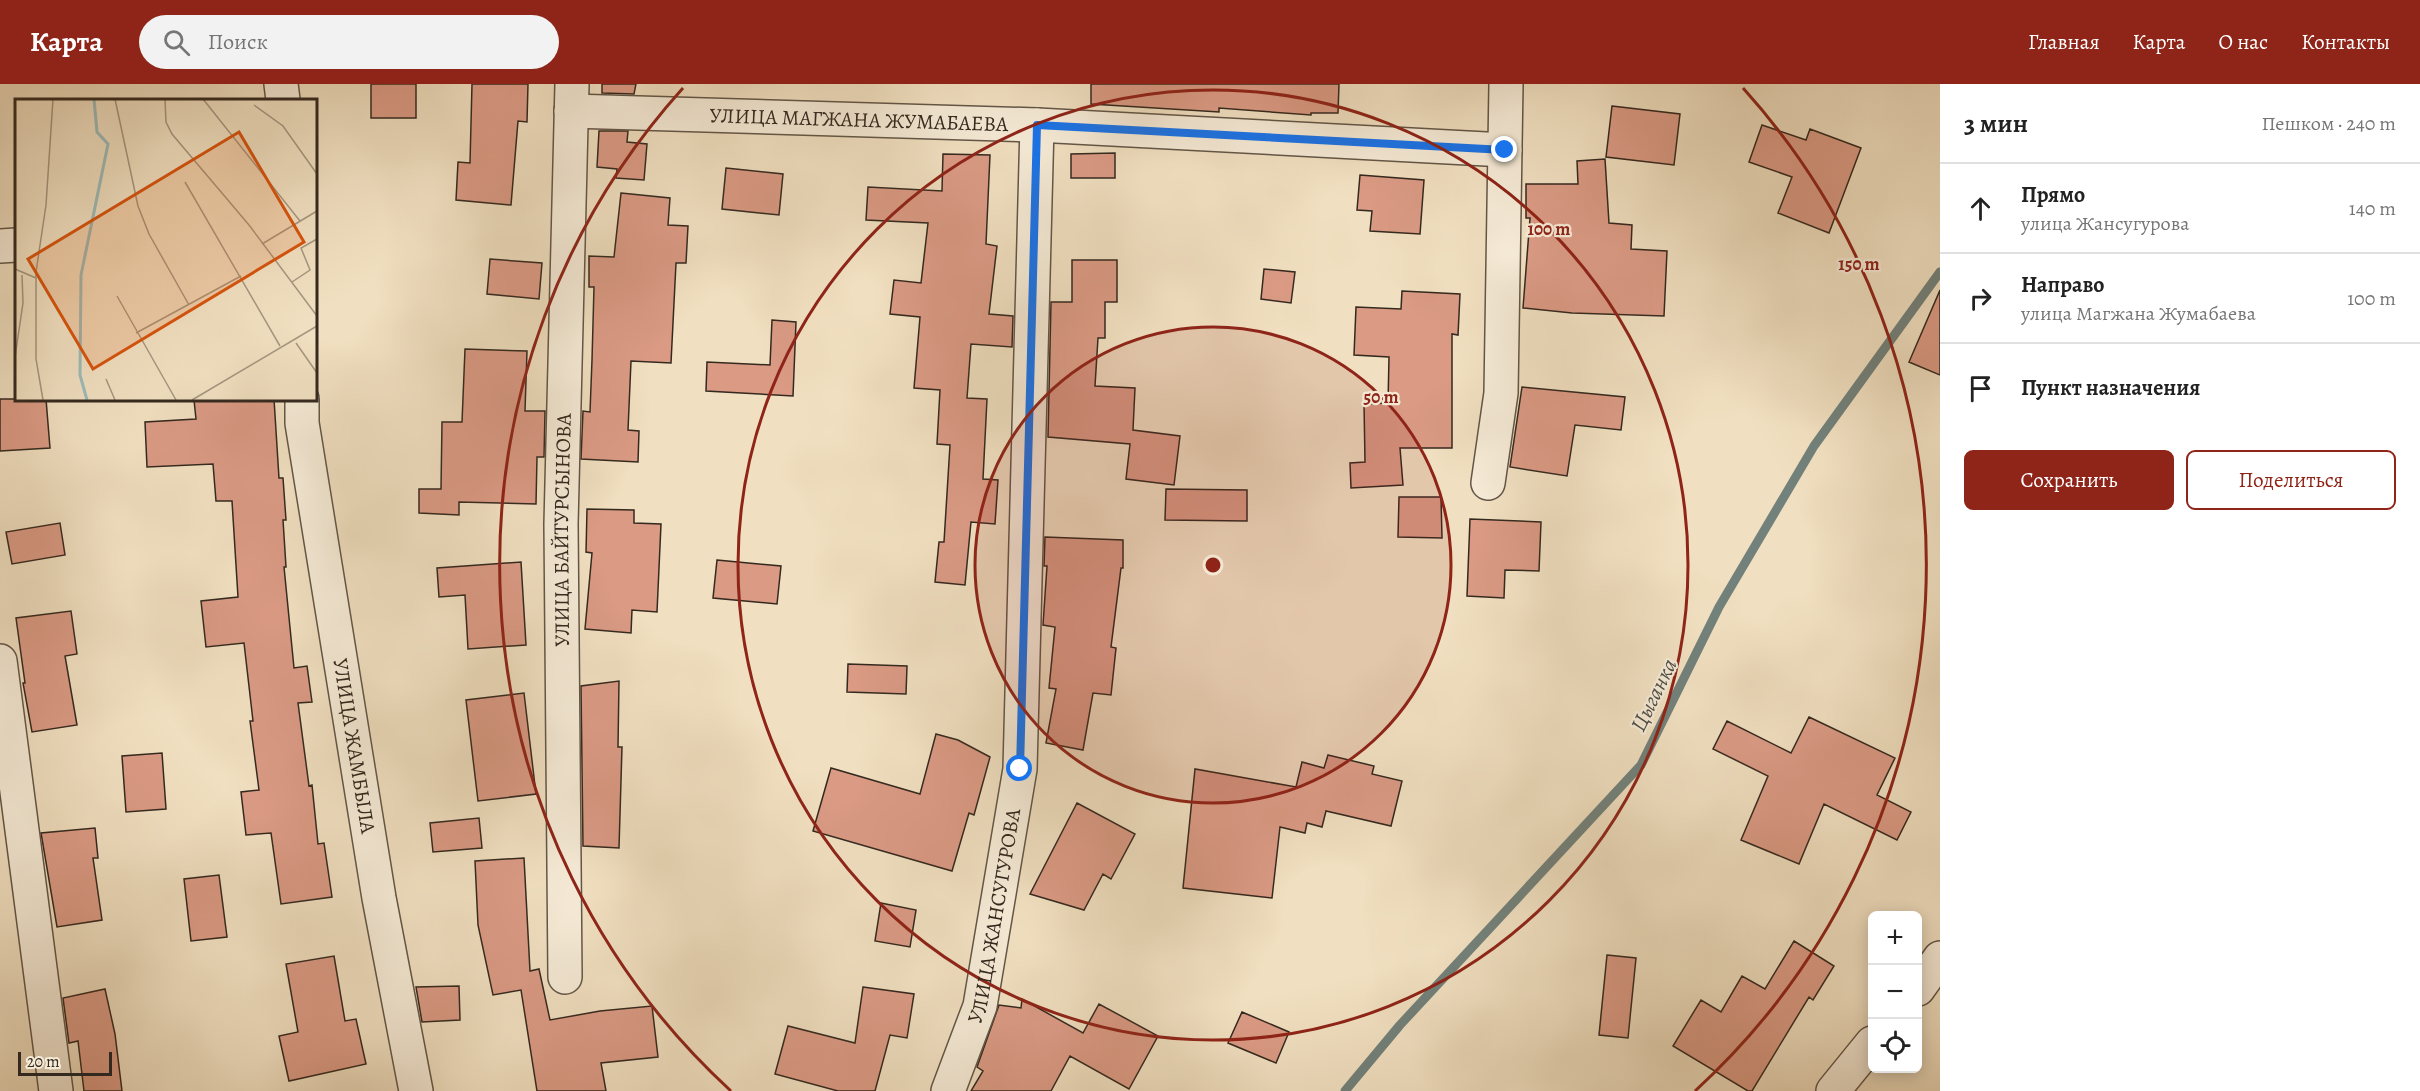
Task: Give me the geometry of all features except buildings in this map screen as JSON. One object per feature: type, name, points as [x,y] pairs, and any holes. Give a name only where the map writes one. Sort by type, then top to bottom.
[{"type":"street","points":[[281,84],[283,99]]},
{"type":"street","points":[[1488,483],[1501,393],[1506,84]]},
{"type":"street","name":"УЛИЦА МАГЖАНА ЖУМАБАЕВА","points":[[572,97],[1505,150]]},
{"type":"street","name":"УЛИЦА БАЙТУРСЫНОВА","points":[[565,977],[561,524],[572,97]]},
{"type":"street","name":"УЛИЦА ЖАНСУГУРОВА","points":[[948,1091],[981,1006],[1020,769],[1037,125]]},
{"type":"street","name":"УЛИЦА ЖАМБЫЛА","points":[[302,400],[302,423],[379,898],[416,1091]]},
{"type":"street","points":[[0,661],[56,1091]]},
{"type":"street","points":[[1922,982],[1940,958]]},
{"type":"street","points":[[1833,1091],[1868,1048]]},
{"type":"waterway","name":"Цыганка","points":[[1345,1091],[1400,1025],[1641,765],[1719,607],[1814,446],[1940,272]]},
{"type":"route","points":[[1020,769],[1037,125],[1505,150]]}]
